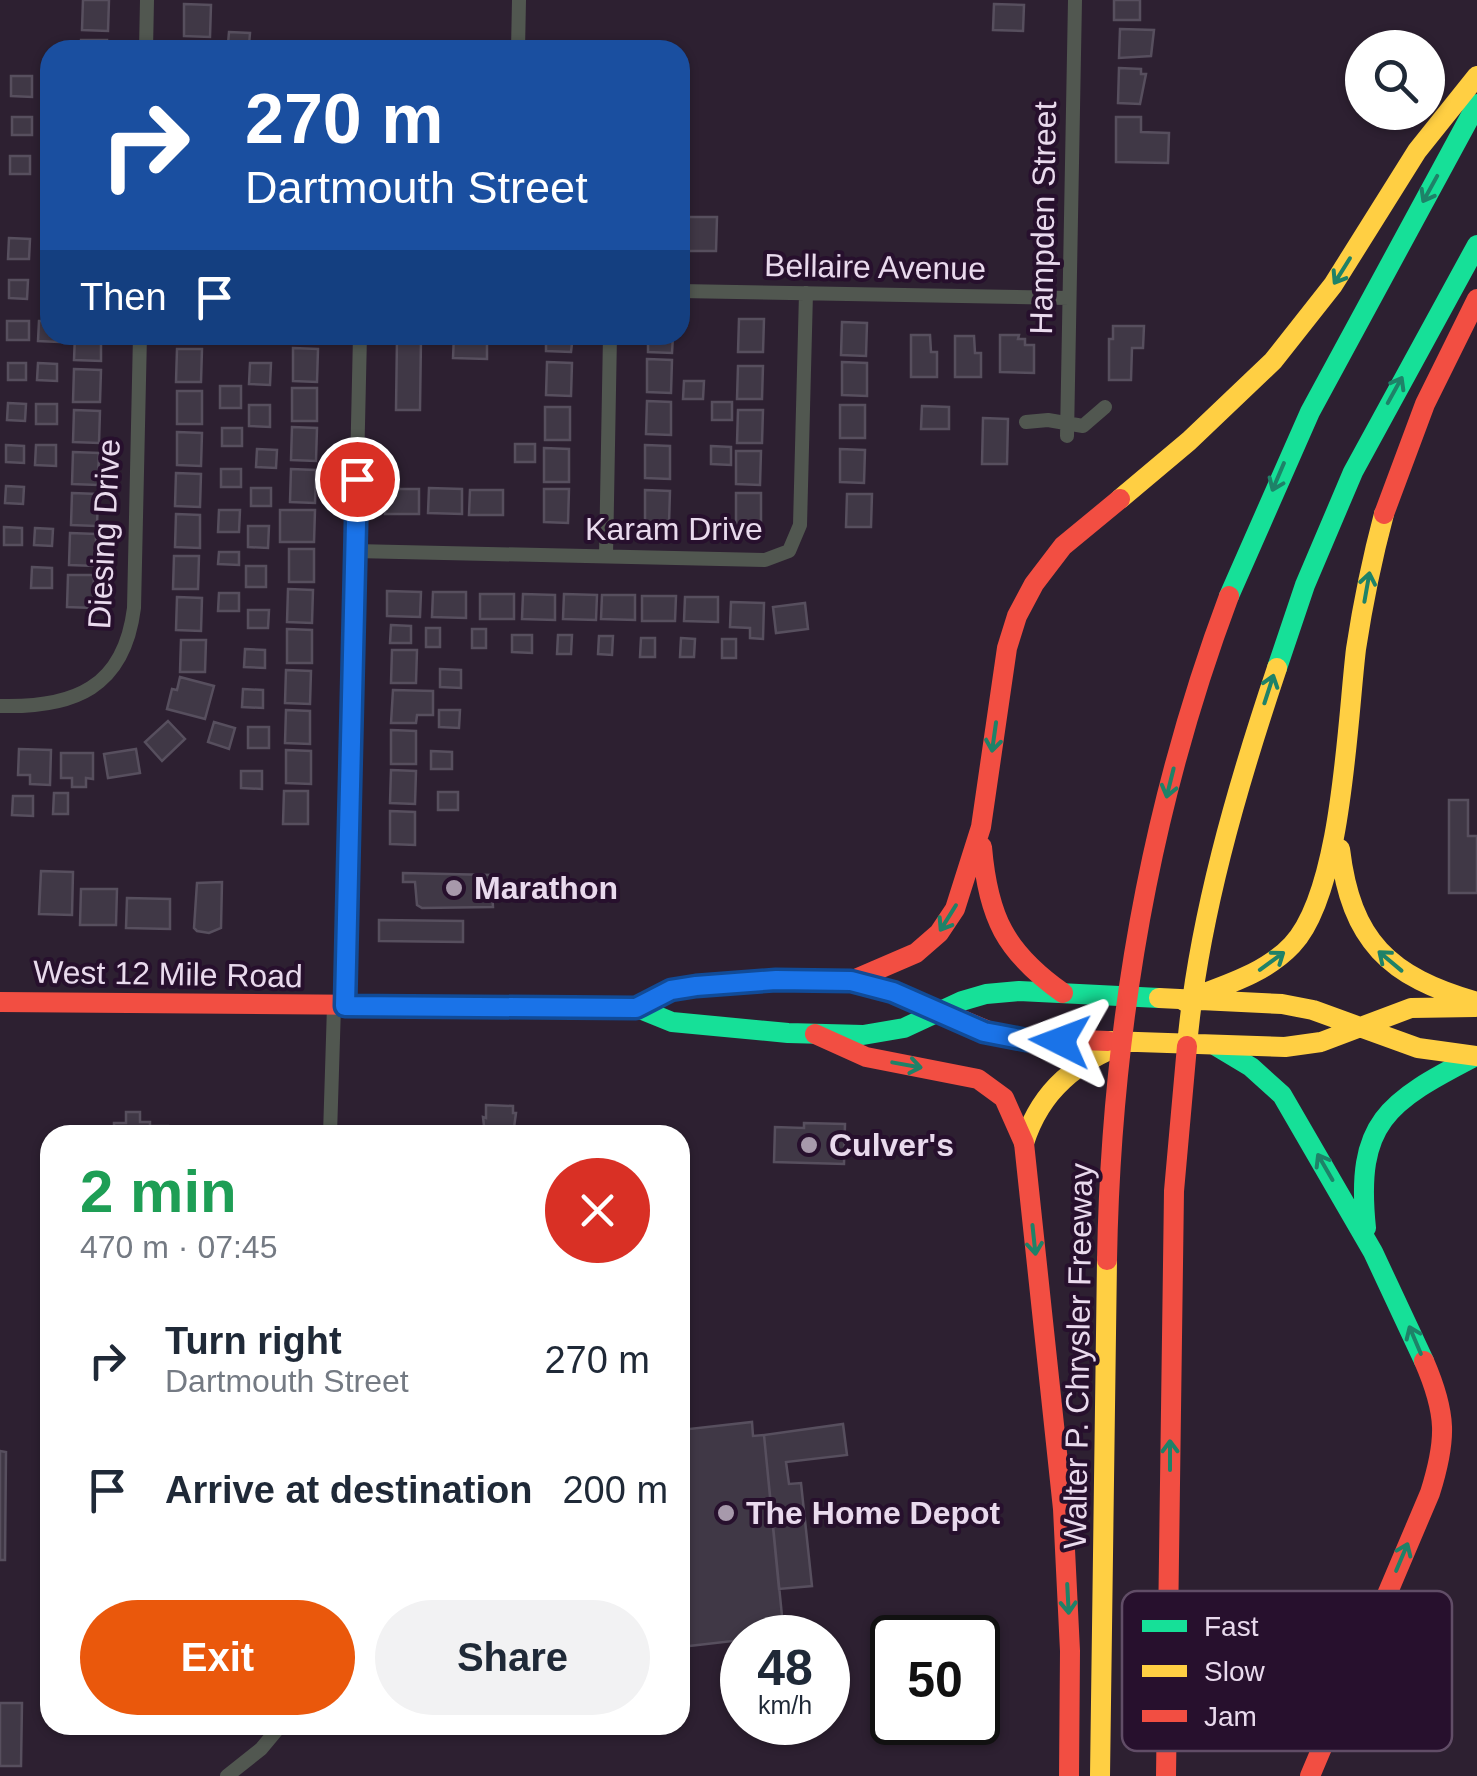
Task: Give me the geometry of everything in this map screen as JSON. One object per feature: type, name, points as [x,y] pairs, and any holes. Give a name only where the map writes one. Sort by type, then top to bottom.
[{"type":"main road","points":[[851,981],[916,953],[939,933],[955,909],[981,827],[1007,648],[1016,616],[1034,584],[1063,546],[1190,441],[1274,361],[1333,285],[1417,151],[1477,76]]},
{"type":"main road","name":"Walter P. Chrysler Freeway","points":[[1100,1776],[1108,1236],[1114,1110],[1137,939],[1181,740],[1217,630],[1269,500],[1341,347],[1477,104]]},
{"type":"main road","points":[[1169,1591],[1170,1276],[1179,1113],[1201,952],[1241,783],[1304,584],[1353,472],[1477,245]]},
{"type":"main road","points":[[1184,1001],[1262,970],[1302,935],[1324,888],[1365,594],[1384,512],[1420,408],[1477,299]]},
{"type":"main road","points":[[1337,811],[1344,888],[1356,920],[1373,946],[1407,974],[1477,1005]]},
{"type":"main road","points":[[981,827],[986,892],[993,920],[1018,957],[1063,993]]},
{"type":"main road","name":"West 12 Mile Road","points":[[636,1008],[671,990],[696,986],[851,981],[893,992],[1003,1037],[1285,1047],[1321,1042],[1411,1008],[1477,1005]]},
{"type":"main road","name":"West 12 Mile Road","points":[[0,1002],[636,1008],[672,1022],[864,1035],[904,1028],[986,994],[1063,993],[1282,1004],[1313,1010],[1418,1048],[1476,1056]]},
{"type":"main road","points":[[816,1034],[866,1057],[960,1073],[978,1080],[1004,1098],[1024,1144],[1063,1509],[1070,1776]]},
{"type":"main road","points":[[1024,1144],[1030,1120],[1049,1090],[1100,1052],[1128,1042]]},
{"type":"main road","points":[[1216,1046],[1251,1067],[1282,1095],[1374,1252],[1441,1403],[1445,1432],[1430,1492],[1388,1591]]},
{"type":"main road","points":[[1374,1252],[1365,1223],[1362,1183],[1366,1155],[1377,1126],[1388,1110],[1414,1087],[1476,1056]]},
{"type":"main road","points":[[1166,1776],[1167,1751]]},
{"type":"main road","points":[[1310,1776],[1321,1751]]},
{"type":"street","points":[[146,40],[147,0]]},
{"type":"street","points":[[518,40],[519,0]]},
{"type":"street","name":"Hampden Street","points":[[1067,430],[1074,0]]},
{"type":"street","name":"Bellaire Avenue","points":[[690,291],[1068,298]]},
{"type":"street","name":"Karam Drive","points":[[356,551],[765,560],[778,557],[795,544],[800,525],[806,293]]},
{"type":"street","name":"Diesing Drive","points":[[0,706],[59,704],[85,692],[114,668],[129,638],[134,608],[140,345]]},
{"type":"street","points":[[331,1125],[339,1006],[356,551],[360,345]]},
{"type":"street","points":[[606,556],[610,345]]},
{"type":"street","points":[[1026,422],[1048,420],[1067,430],[1084,426],[1105,407]]},
{"type":"street","points":[[227,1776],[273,1735]]},
{"type":"building","points":[[83,0],[109,0],[108,31],[82,30]]},
{"type":"building","points":[[1114,0],[1140,0],[1140,20],[1114,20]]},
{"type":"building","points":[[184,4],[211,5],[210,37],[184,36]]},
{"type":"building","points":[[994,4],[1024,5],[1023,31],[993,30]]},
{"type":"building","points":[[1120,29],[1154,30],[1151,56],[1119,58]]},
{"type":"building","points":[[229,32],[250,33],[249,40],[228,40]]},
{"type":"building","points":[[1119,68],[1141,69],[1141,74],[1146,74],[1140,104],[1118,103]]},
{"type":"building","points":[[11,76],[32,76],[32,97],[11,96]]},
{"type":"building","points":[[12,117],[32,117],[32,135],[12,135]]},
{"type":"building","points":[[1116,117],[1141,117],[1141,132],[1169,133],[1168,163],[1116,162]]},
{"type":"building","points":[[10,156],[30,156],[30,174],[10,174]]},
{"type":"building","points":[[690,217],[717,217],[716,251],[690,251]]},
{"type":"building","points":[[9,238],[30,239],[29,259],[8,259]]},
{"type":"building","points":[[9,280],[28,280],[27,299],[9,298]]},
{"type":"building","points":[[739,319],[764,319],[763,352],[738,352]]},
{"type":"building","points":[[7,321],[29,321],[29,340],[7,340]]},
{"type":"building","points":[[842,322],[867,323],[866,356],[841,355]]},
{"type":"building","points":[[1113,326],[1144,326],[1143,348],[1132,348],[1131,380],[1109,380],[1109,339],[1113,339]]},
{"type":"building","points":[[911,335],[930,335],[931,352],[937,352],[937,377],[911,377]]},
{"type":"building","points":[[1000,335],[1019,335],[1018,339],[1025,339],[1025,345],[1034,345],[1034,373],[1000,372]]},
{"type":"building","points":[[955,336],[974,336],[975,353],[981,353],[981,377],[955,377]]},
{"type":"building","points":[[75,345],[101,345],[101,361],[74,360]]},
{"type":"building","points":[[397,345],[421,345],[420,410],[396,410]]},
{"type":"building","points":[[454,345],[487,345],[487,359],[453,358]]},
{"type":"building","points":[[546,345],[572,345],[571,352],[546,351]]},
{"type":"building","points":[[648,345],[672,345],[672,353],[648,352]]},
{"type":"building","points":[[293,348],[318,349],[317,382],[293,381]]},
{"type":"building","points":[[177,349],[202,349],[201,382],[176,382]]},
{"type":"building","points":[[647,359],[672,360],[671,393],[647,392]]},
{"type":"building","points":[[547,362],[572,363],[571,396],[546,395]]},
{"type":"building","points":[[842,362],[867,363],[867,396],[842,395]]},
{"type":"building","points":[[8,363],[26,363],[26,380],[8,380]]},
{"type":"building","points":[[38,363],[57,364],[57,381],[37,380]]},
{"type":"building","points":[[250,363],[271,363],[270,385],[249,384]]},
{"type":"building","points":[[738,366],[763,366],[762,399],[737,399]]},
{"type":"building","points":[[74,369],[101,370],[100,402],[73,402]]},
{"type":"building","points":[[684,381],[704,381],[703,399],[683,399]]},
{"type":"building","points":[[220,386],[241,386],[241,408],[220,408]]},
{"type":"building","points":[[292,388],[317,388],[317,421],[292,421]]},
{"type":"building","points":[[177,391],[202,391],[202,424],[177,424]]},
{"type":"building","points":[[647,401],[671,402],[671,435],[646,434]]},
{"type":"building","points":[[712,402],[732,402],[732,420],[712,420]]},
{"type":"building","points":[[8,403],[26,404],[25,421],[7,420]]},
{"type":"building","points":[[36,404],[57,404],[57,424],[36,424]]},
{"type":"building","points":[[249,405],[270,405],[270,427],[249,426]]},
{"type":"building","points":[[840,405],[865,405],[865,438],[840,438]]},
{"type":"building","points":[[922,406],[949,407],[949,429],[921,429]]},
{"type":"building","points":[[545,407],[570,407],[570,440],[545,440]]},
{"type":"building","points":[[74,410],[100,411],[99,443],[73,442]]},
{"type":"building","points":[[738,410],[763,410],[762,443],[737,443]]},
{"type":"building","points":[[983,418],[1008,419],[1007,464],[982,464]]},
{"type":"building","points":[[292,427],[317,428],[316,461],[291,460]]},
{"type":"building","points":[[222,428],[242,428],[242,446],[222,446]]},
{"type":"building","points":[[177,432],[202,433],[201,466],[177,465]]},
{"type":"building","points":[[515,444],[535,444],[535,462],[515,462]]},
{"type":"building","points":[[6,445],[24,446],[24,463],[6,462]]},
{"type":"building","points":[[36,445],[56,445],[56,466],[35,465]]},
{"type":"building","points":[[645,445],[670,446],[670,479],[645,478]]},
{"type":"building","points":[[711,446],[731,447],[731,465],[711,464]]},
{"type":"building","points":[[544,448],[569,449],[569,482],[544,482]]},
{"type":"building","points":[[257,449],[277,450],[276,468],[256,467]]},
{"type":"building","points":[[840,449],[865,450],[864,483],[840,482]]},
{"type":"building","points":[[736,451],[761,451],[760,485],[736,484]]},
{"type":"building","points":[[73,452],[99,453],[98,485],[72,484]]},
{"type":"building","points":[[221,469],[241,469],[241,487],[221,487]]},
{"type":"building","points":[[291,469],[316,470],[315,503],[290,502]]},
{"type":"building","points":[[176,473],[201,474],[200,507],[175,506]]},
{"type":"building","points":[[6,486],[24,487],[23,504],[5,503]]},
{"type":"building","points":[[251,488],[271,488],[271,506],[251,506]]},
{"type":"building","points":[[429,488],[462,489],[462,514],[428,513]]},
{"type":"building","points":[[385,489],[419,489],[419,514],[385,514]]},
{"type":"building","points":[[544,489],[569,489],[568,523],[544,522]]},
{"type":"building","points":[[470,490],[503,490],[503,515],[469,515]]},
{"type":"building","points":[[645,490],[670,491],[669,524],[645,523]]},
{"type":"building","points":[[72,493],[98,494],[97,526],[71,525]]},
{"type":"building","points":[[736,493],[761,493],[761,526],[736,526]]},
{"type":"building","points":[[847,494],[872,494],[871,527],[846,527]]},
{"type":"building","points":[[219,510],[240,510],[239,532],[218,532]]},
{"type":"building","points":[[280,510],[315,510],[314,542],[280,542]]},
{"type":"building","points":[[176,514],[200,515],[200,548],[175,547]]},
{"type":"building","points":[[248,526],[269,526],[268,548],[248,547]]},
{"type":"building","points":[[4,527],[22,528],[22,545],[4,545]]},
{"type":"building","points":[[35,528],[53,529],[52,546],[34,545]]},
{"type":"building","points":[[70,533],[96,534],[96,566],[69,565]]},
{"type":"building","points":[[289,549],[314,549],[314,582],[289,582]]},
{"type":"building","points":[[219,552],[239,552],[239,565],[218,564]]},
{"type":"building","points":[[174,556],[199,556],[198,589],[173,589]]},
{"type":"building","points":[[246,566],[266,566],[266,587],[246,587]]},
{"type":"building","points":[[32,567],[52,568],[52,588],[31,588]]},
{"type":"building","points":[[68,575],[94,575],[93,608],[67,607]]},
{"type":"building","points":[[288,589],[313,590],[312,623],[287,622]]},
{"type":"building","points":[[387,591],[421,592],[420,617],[387,616]]},
{"type":"building","points":[[433,592],[466,592],[466,618],[432,617]]},
{"type":"building","points":[[219,593],[239,593],[239,611],[218,611]]},
{"type":"building","points":[[480,594],[514,594],[514,619],[480,619]]},
{"type":"building","points":[[523,594],[555,595],[555,620],[522,619]]},
{"type":"building","points":[[564,594],[597,595],[596,620],[563,619]]},
{"type":"building","points":[[602,595],[635,595],[635,620],[601,619]]},
{"type":"building","points":[[642,596],[676,596],[675,621],[642,621]]},
{"type":"building","points":[[177,597],[202,598],[201,631],[176,630]]},
{"type":"building","points":[[685,597],[718,597],[718,622],[684,621]]},
{"type":"building","points":[[731,602],[764,603],[763,639],[750,638],[750,628],[730,627]]},
{"type":"building","points":[[805,603],[808,629],[776,633],[773,607]]},
{"type":"building","points":[[248,610],[269,610],[268,628],[248,628]]},
{"type":"building","points":[[391,625],[411,626],[411,643],[390,643]]},
{"type":"building","points":[[426,628],[440,628],[440,647],[426,647]]},
{"type":"building","points":[[287,629],[312,630],[312,663],[287,663]]},
{"type":"building","points":[[472,629],[486,629],[486,648],[472,648]]},
{"type":"building","points":[[512,635],[532,635],[532,653],[512,652]]},
{"type":"building","points":[[558,635],[572,635],[571,654],[557,654]]},
{"type":"building","points":[[599,636],[613,636],[612,655],[598,654]]},
{"type":"building","points":[[641,638],[655,638],[655,657],[640,657]]},
{"type":"building","points":[[681,638],[695,639],[694,657],[680,657]]},
{"type":"building","points":[[722,639],[736,639],[736,658],[722,658]]},
{"type":"building","points":[[181,640],[206,640],[205,672],[180,672]]},
{"type":"building","points":[[245,649],[265,650],[265,668],[244,667]]},
{"type":"building","points":[[392,650],[417,650],[416,683],[391,683]]},
{"type":"building","points":[[440,669],[461,670],[461,688],[440,687]]},
{"type":"building","points":[[286,670],[311,671],[310,704],[285,703]]},
{"type":"building","points":[[180,677],[214,686],[205,719],[167,709]]},
{"type":"building","points":[[243,689],[263,690],[263,708],[242,707]]},
{"type":"building","points":[[393,690],[433,691],[433,715],[417,715],[416,723],[391,723]]},
{"type":"building","points":[[286,710],[310,711],[310,744],[285,743]]},
{"type":"building","points":[[439,710],[460,710],[459,728],[439,727]]},
{"type":"building","points":[[168,721],[185,739],[162,761],[145,742]]},
{"type":"building","points":[[214,722],[235,728],[229,749],[208,742]]},
{"type":"building","points":[[248,727],[269,727],[269,748],[248,748]]},
{"type":"building","points":[[391,730],[416,731],[416,764],[391,764]]},
{"type":"building","points":[[19,749],[51,750],[50,785],[30,784],[30,775],[18,775]]},
{"type":"building","points":[[136,749],[140,773],[108,778],[104,754]]},
{"type":"building","points":[[286,750],[311,751],[311,784],[286,783]]},
{"type":"building","points":[[431,751],[452,752],[452,769],[431,769]]},
{"type":"building","points":[[61,753],[93,753],[93,779],[86,778],[86,787],[72,787],[72,778],[61,778]]},
{"type":"building","points":[[391,770],[416,771],[415,804],[390,803]]},
{"type":"building","points":[[241,771],[262,771],[262,789],[241,788]]},
{"type":"building","points":[[284,791],[308,791],[308,824],[283,824]]},
{"type":"building","points":[[438,792],[458,792],[458,810],[438,810]]},
{"type":"building","points":[[54,793],[68,793],[68,814],[53,814]]},
{"type":"building","points":[[13,796],[33,796],[33,816],[12,815]]},
{"type":"building","points":[[1449,800],[1468,800],[1468,836],[1477,836],[1477,893],[1449,893]]},
{"type":"building","points":[[390,811],[415,812],[415,845],[390,844]]},
{"type":"building","points":[[41,871],[73,872],[72,915],[39,914]]},
{"type":"building","name":"Marathon","points":[[403,873],[491,875],[493,907],[422,908],[417,905],[415,882],[403,882]]},
{"type":"building","points":[[222,882],[221,928],[209,933],[197,931],[197,883]]},
{"type":"building","points":[[81,889],[117,889],[116,925],[80,925]]},
{"type":"building","points":[[127,898],[170,899],[170,929],[126,928]]},
{"type":"building","points":[[379,920],[463,921],[463,942],[379,941]]},
{"type":"building","points":[[486,1105],[513,1106],[516,1113],[514,1125],[484,1125],[483,1117],[486,1118]]},
{"type":"building","points":[[126,1112],[140,1112],[140,1122],[150,1125],[114,1125],[126,1123]]},
{"type":"building","name":"Culver's","points":[[804,1123],[845,1124],[844,1164],[774,1162],[775,1127],[804,1128]]},
{"type":"building","name":"The Home Depot","points":[[752,1422],[753,1436],[764,1435],[782,1615],[720,1615],[720,1642],[690,1646],[690,1429]]},
{"type":"building","points":[[843,1424],[847,1455],[786,1462],[789,1484],[801,1483],[812,1586],[779,1589],[764,1435]]},
{"type":"building","points":[[0,1451],[6,1452],[5,1560],[0,1560]]},
{"type":"building","points":[[0,1703],[22,1703],[21,1766],[0,1766]]},
{"type":"traffic: fast","points":[[1229,596],[1310,412],[1477,104]]},
{"type":"traffic: fast","points":[[1277,668],[1305,585],[1353,472],[1477,245]]},
{"type":"traffic: fast","points":[[507,1006],[635,1007],[672,1022],[788,1033],[863,1035],[904,1028],[986,994],[1019,991],[1159,998]]},
{"type":"traffic: fast","points":[[1216,1046],[1251,1067],[1282,1095],[1373,1252],[1424,1361]]},
{"type":"traffic: fast","points":[[1366,1228],[1366,1163],[1384,1120],[1420,1087],[1476,1056]]},
{"type":"traffic: slow","points":[[1120,499],[1189,441],[1273,361],[1333,285],[1417,151],[1477,76]]},
{"type":"traffic: slow","points":[[1184,1001],[1269,964],[1292,945],[1309,920],[1332,848],[1356,649],[1384,514]]},
{"type":"traffic: slow","points":[[1187,1046],[1200,951],[1221,854],[1277,668]]},
{"type":"traffic: slow","points":[[1340,849],[1354,908],[1380,951],[1420,980],[1477,1002]]},
{"type":"traffic: slow","points":[[1159,998],[1282,1004],[1313,1010],[1418,1048],[1477,1056]]},
{"type":"traffic: slow","points":[[1108,1041],[1285,1047],[1321,1042],[1411,1008],[1475,1007]]},
{"type":"traffic: slow","points":[[1024,1143],[1040,1107],[1063,1080],[1128,1042]]},
{"type":"traffic: slow","points":[[1100,1776],[1107,1260]]},
{"type":"traffic: jam","points":[[1384,514],[1425,404],[1477,299]]},
{"type":"traffic: jam","points":[[851,981],[916,953],[939,933],[955,909],[981,827],[1007,648],[1017,616],[1034,584],[1063,546],[1120,499]]},
{"type":"traffic: jam","points":[[1107,1260],[1116,1090],[1140,923],[1177,758],[1229,596]]},
{"type":"traffic: jam","points":[[982,847],[989,894],[1003,931],[1027,963],[1063,993]]},
{"type":"traffic: jam","points":[[635,1007],[671,990],[740,982],[851,981],[893,991],[1003,1037],[1108,1041]]},
{"type":"traffic: jam","points":[[0,1002],[507,1006]]},
{"type":"traffic: jam","points":[[815,1034],[866,1057],[978,1079],[1004,1098],[1024,1143],[1063,1509],[1070,1651],[1069,1776]]},
{"type":"traffic: jam","points":[[1169,1591],[1174,1191],[1187,1046]]},
{"type":"traffic: jam","points":[[1388,1591],[1430,1493],[1442,1441],[1437,1396],[1424,1361]]},
{"type":"traffic: jam","points":[[1166,1751],[1166,1776]]},
{"type":"traffic: jam","points":[[1310,1776],[1321,1751]]},
{"type":"place","name":"Marathon","points":[[454,888]]},
{"type":"place","name":"Culver's","points":[[809,1145]]},
{"type":"place","name":"The Home Depot","points":[[726,1513]]},
{"type":"route","points":[[357,479],[345,1006],[636,1008],[671,990],[696,986],[818,979],[851,981],[893,992],[1003,1037],[1060,1041]]}]
